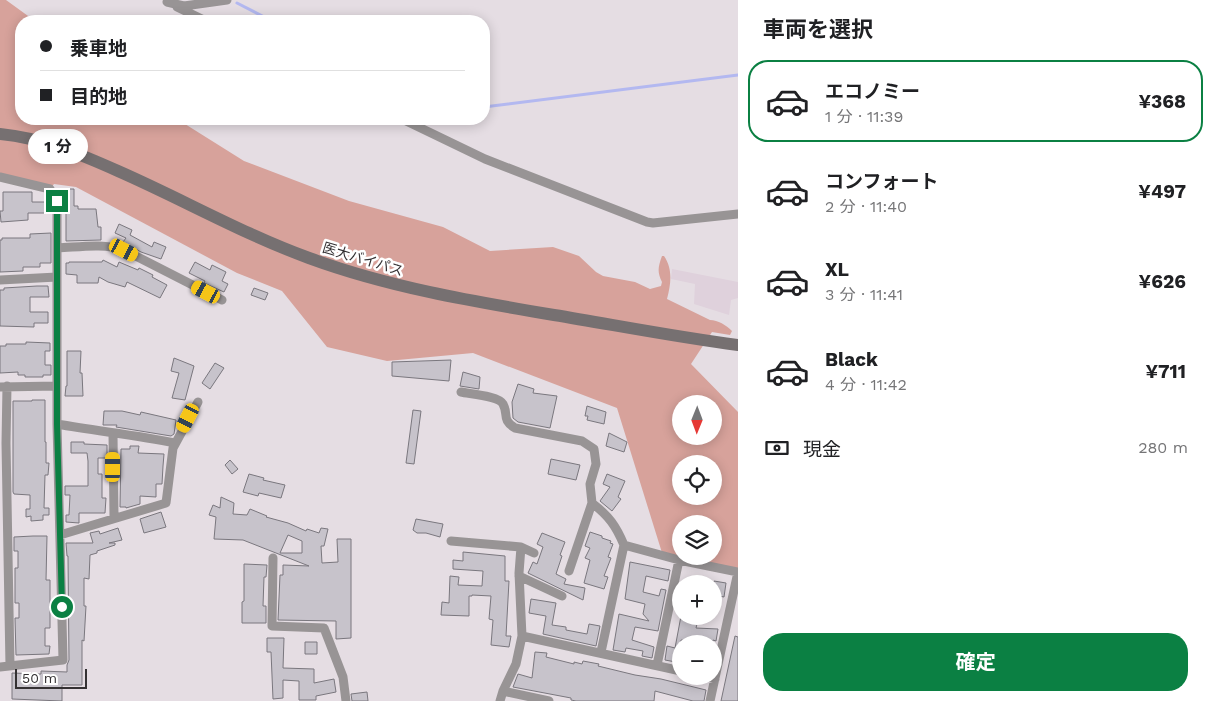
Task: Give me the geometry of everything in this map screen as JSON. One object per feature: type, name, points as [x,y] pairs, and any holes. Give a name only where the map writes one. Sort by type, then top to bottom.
[{"type":"main road","name":"医大バイパス","points":[[0,134],[30,138],[65,149],[132,177],[286,250],[388,284],[460,299],[738,345]]},
{"type":"street","points":[[165,1],[184,6],[227,0]]},
{"type":"street","points":[[165,1],[194,15]]},
{"type":"street","points":[[414,125],[485,159],[647,222],[653,223],[738,214]]},
{"type":"street","points":[[0,176],[50,189],[57,201],[57,424],[63,660],[0,667]]},
{"type":"street","points":[[58,248],[104,245],[119,248],[222,300]]},
{"type":"street","points":[[0,280],[57,277]]},
{"type":"street","points":[[10,666],[4,613],[4,386],[57,386]]},
{"type":"street","points":[[461,392],[496,398],[504,406],[505,418],[508,424],[515,428],[582,441],[594,449],[596,464],[590,484],[592,503],[569,571]]},
{"type":"street","points":[[60,535],[166,502],[173,448],[198,402]]},
{"type":"street","points":[[57,424],[175,444]]},
{"type":"street","points":[[113,434],[114,518]]},
{"type":"street","points":[[592,503],[608,515],[618,530],[624,545],[601,652]]},
{"type":"street","points":[[452,541],[521,547],[534,553]]},
{"type":"street","points":[[624,545],[672,558]]},
{"type":"street","points":[[500,701],[516,664],[522,636],[519,576],[521,547]]},
{"type":"street","points":[[273,558],[272,626],[324,628],[343,677],[346,701]]},
{"type":"street","points":[[657,665],[678,565]]},
{"type":"street","points":[[704,565],[738,572],[722,646]]},
{"type":"street","points":[[519,576],[562,596]]},
{"type":"street","points":[[522,636],[672,669]]},
{"type":"street","points":[[710,701],[714,685]]},
{"type":"street","points":[[503,691],[549,701]]},
{"type":"shaded area","points":[[0,0],[6,0],[27,15],[15,15],[15,125],[187,125],[244,161],[349,201],[443,227],[490,251],[553,247],[579,256],[603,276],[635,282],[650,289],[661,286],[659,269],[662,256],[664,256],[669,266],[670,277],[667,299],[710,320],[722,323],[732,331],[730,335],[712,332],[691,364],[721,395],[672,395],[672,445],[722,445],[722,396],[738,412],[738,572],[705,565],[722,565],[722,515],[672,515],[672,558],[663,556],[617,408],[473,353],[387,361],[327,347],[282,291],[237,273],[76,187],[54,184],[50,189],[0,175]]},
{"type":"shaded area","points":[[672,269],[738,282],[738,298],[731,300],[729,315],[694,304],[695,284],[671,279]]},
{"type":"building","points":[[66,189],[74,189],[74,206],[78,206],[78,209],[96,209],[98,227],[101,227],[101,240],[66,241]]},
{"type":"building","points":[[3,192],[32,192],[32,202],[50,202],[51,213],[28,213],[28,220],[1,222],[0,211],[3,211]]},
{"type":"building","points":[[119,224],[132,230],[130,235],[152,247],[154,242],[166,247],[161,259],[141,252],[123,242],[126,238],[115,233]]},
{"type":"building","points":[[51,233],[51,263],[40,263],[40,267],[23,267],[23,271],[0,272],[0,240],[2,238],[30,238],[30,234]]},
{"type":"building","points":[[103,260],[117,267],[119,262],[138,270],[139,268],[167,285],[160,298],[127,282],[125,287],[99,277],[98,283],[77,283],[77,275],[66,274],[66,263],[102,262]]},
{"type":"building","points":[[195,262],[210,270],[212,265],[226,272],[222,281],[228,284],[224,292],[204,283],[205,281],[189,273]]},
{"type":"building","points":[[48,286],[49,297],[30,297],[30,312],[48,312],[48,323],[34,323],[34,327],[0,326],[0,290],[4,290],[4,288]]},
{"type":"building","points":[[254,288],[268,293],[265,300],[251,295]]},
{"type":"building","points":[[26,342],[50,343],[50,351],[45,351],[45,365],[51,365],[51,375],[25,377],[25,375],[18,375],[18,372],[0,373],[0,346],[6,346],[6,344],[26,344]]},
{"type":"building","points":[[67,351],[81,351],[80,373],[82,373],[83,396],[65,396],[67,386]]},
{"type":"building","points":[[174,358],[194,366],[185,400],[172,398],[179,373],[171,371]]},
{"type":"building","points":[[451,360],[449,381],[392,376],[392,362]]},
{"type":"building","points":[[215,363],[224,368],[210,389],[202,383]]},
{"type":"building","points":[[463,372],[480,377],[479,389],[460,386]]},
{"type":"building","points":[[518,384],[534,389],[533,393],[557,396],[550,428],[518,422],[513,418],[512,402]]},
{"type":"building","points":[[45,400],[46,463],[49,463],[48,475],[45,475],[44,508],[49,508],[49,515],[43,515],[43,520],[31,521],[31,516],[26,517],[26,509],[30,509],[30,495],[14,494],[13,492],[13,401]]},
{"type":"building","points":[[587,406],[606,412],[604,424],[587,420],[588,416],[585,416]]},
{"type":"building","points":[[413,410],[421,411],[414,464],[406,463]]},
{"type":"building","points":[[104,411],[122,411],[140,415],[141,412],[176,420],[174,434],[171,436],[116,427],[117,425],[103,425]]},
{"type":"building","points":[[609,433],[627,442],[624,452],[606,446]]},
{"type":"building","points":[[71,442],[107,445],[107,458],[98,458],[98,474],[102,474],[102,498],[106,498],[105,513],[79,513],[79,523],[66,522],[66,515],[69,515],[70,495],[65,495],[65,486],[88,486],[88,461],[87,453],[71,453]]},
{"type":"building","points":[[130,446],[139,446],[138,453],[164,454],[162,484],[156,484],[156,497],[140,496],[140,504],[126,508],[120,507],[121,449],[130,449]]},
{"type":"building","points":[[551,459],[580,465],[576,480],[548,474]]},
{"type":"building","points":[[230,460],[238,469],[232,474],[225,465]]},
{"type":"building","points":[[249,474],[264,478],[263,480],[285,485],[281,498],[259,493],[258,496],[243,492]]},
{"type":"building","points":[[607,474],[625,481],[618,497],[621,499],[612,511],[600,501],[610,487],[603,484]]},
{"type":"building","points":[[221,497],[234,503],[233,514],[247,515],[250,509],[266,517],[288,523],[306,531],[307,529],[319,533],[321,528],[328,529],[324,546],[321,546],[322,563],[338,562],[337,539],[351,539],[351,638],[336,639],[336,621],[278,620],[280,575],[283,575],[283,565],[309,566],[243,540],[214,539],[216,517],[209,515],[213,505],[220,508]],"holes":[[[288,535],[302,541],[302,553],[280,553]]]},
{"type":"building","points":[[161,512],[166,527],[144,533],[140,519]]},
{"type":"building","points":[[416,519],[443,524],[440,537],[426,533],[417,533],[413,530]]},
{"type":"building","points":[[118,528],[122,540],[109,543],[115,543],[115,545],[90,555],[89,579],[84,578],[84,606],[86,606],[84,641],[82,640],[82,685],[62,685],[62,701],[12,699],[12,673],[41,674],[41,671],[67,672],[69,660],[68,556],[66,543],[93,543],[90,533],[99,531],[100,534]]},
{"type":"building","points":[[590,532],[602,536],[602,538],[611,541],[610,543],[613,544],[608,557],[611,558],[604,576],[608,577],[604,589],[584,583],[590,560],[585,558],[590,548],[585,546]]},
{"type":"building","points":[[542,533],[565,542],[556,574],[566,579],[564,584],[585,588],[583,600],[528,573],[533,562],[537,564],[543,547],[537,544]]},
{"type":"building","points":[[47,536],[46,580],[50,580],[50,628],[45,628],[45,646],[50,646],[49,654],[16,655],[15,618],[19,618],[19,603],[15,603],[15,568],[18,568],[18,551],[14,551],[14,537]]},
{"type":"building","points":[[463,552],[505,556],[505,581],[509,581],[506,636],[511,636],[509,647],[491,645],[493,620],[489,619],[491,596],[469,596],[469,616],[441,615],[442,602],[449,603],[450,576],[459,577],[458,585],[482,586],[483,571],[453,569],[453,560],[463,561]]},
{"type":"building","points":[[630,562],[670,570],[668,581],[646,576],[643,592],[659,596],[661,589],[666,590],[658,631],[635,627],[632,640],[654,647],[652,658],[642,656],[643,651],[626,648],[625,652],[613,650],[619,614],[649,621],[643,614],[645,604],[625,599]]},
{"type":"building","points":[[244,564],[267,565],[266,577],[264,577],[263,606],[266,606],[266,623],[242,623]]},
{"type":"building","points":[[722,582],[726,583],[724,597],[722,597]]},
{"type":"building","points":[[531,599],[556,603],[552,625],[566,627],[566,630],[587,634],[589,624],[600,626],[596,646],[543,634],[546,616],[529,613]]},
{"type":"building","points":[[679,625],[697,625],[696,628],[718,629],[717,635],[677,635]]},
{"type":"building","points":[[735,636],[738,637],[738,701],[721,701]]},
{"type":"building","points":[[267,638],[284,638],[283,668],[314,669],[314,683],[334,679],[336,692],[316,696],[316,700],[299,700],[299,681],[283,680],[283,698],[273,699],[271,652],[267,652]]},
{"type":"building","points":[[305,642],[317,642],[317,654],[305,654]]},
{"type":"building","points":[[667,646],[672,647],[672,661],[665,660]]},
{"type":"building","points":[[535,652],[547,653],[546,657],[574,664],[574,662],[582,664],[583,661],[599,664],[598,666],[672,682],[672,685],[686,685],[706,690],[704,701],[693,701],[655,691],[654,701],[576,701],[571,700],[571,698],[513,687],[518,674],[532,678]]},
{"type":"building","points":[[367,692],[368,701],[352,701],[351,694]]},
{"type":"waterway","points":[[237,3],[260,15]]},
{"type":"waterway","points":[[490,106],[738,75]]},
{"type":"route","points":[[57,201],[57,424],[62,607]]}]
